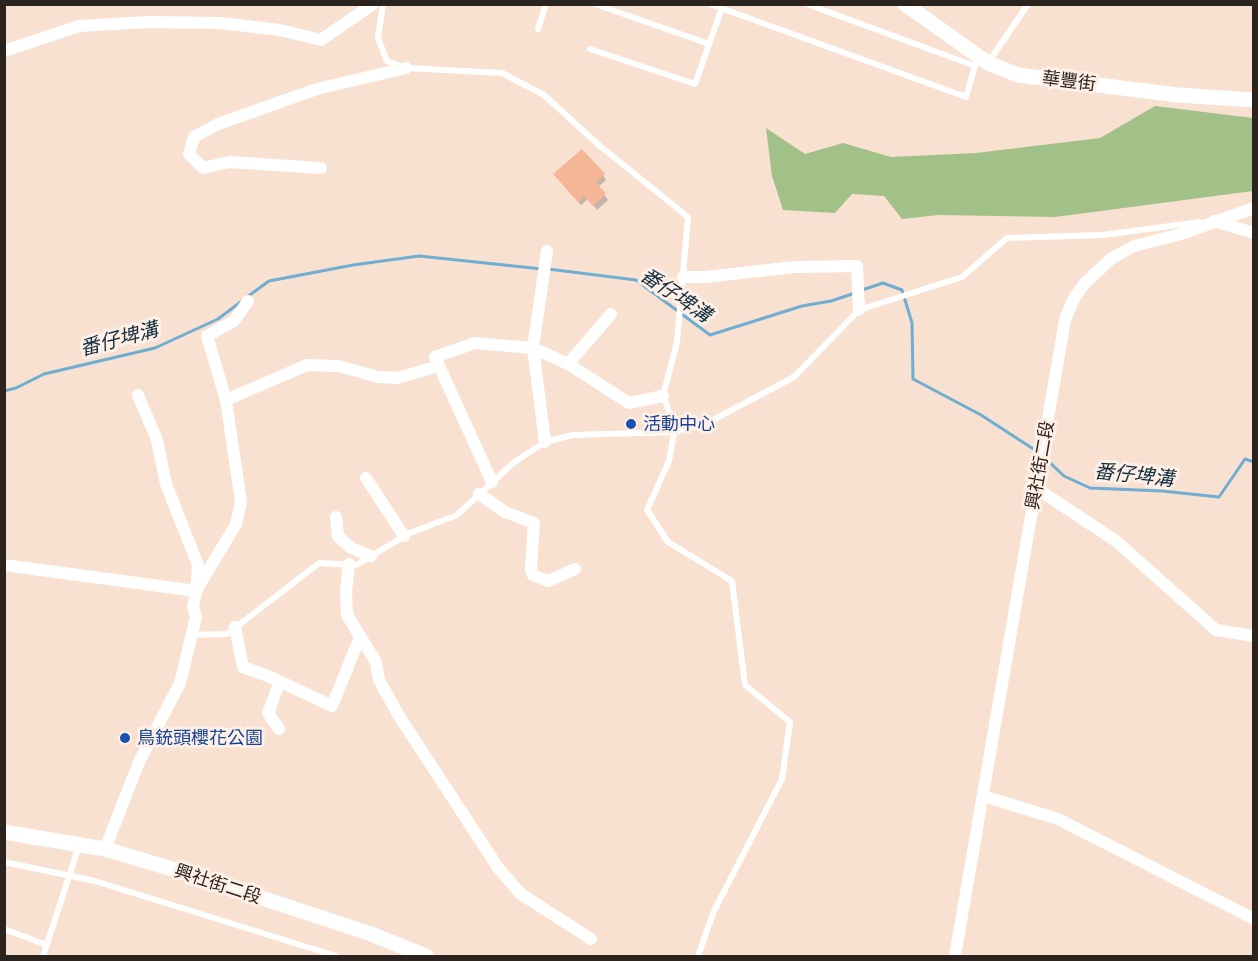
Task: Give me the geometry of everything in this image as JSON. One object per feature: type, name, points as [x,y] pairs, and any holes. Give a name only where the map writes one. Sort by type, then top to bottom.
[{"type":"street","points":[[4,51],[79,26],[149,22],[220,23],[280,30],[321,40],[373,4]]},
{"type":"street","name":"華豐街","points":[[905,4],[982,62],[1018,75],[1178,95],[1254,100]]},
{"type":"street","points":[[321,168],[229,162],[202,168],[189,154],[194,137],[218,124],[317,88],[406,68]]},
{"type":"street","name":"興社街二段","points":[[955,957],[1065,320],[1073,300],[1084,284],[1112,258],[1134,246],[1181,234],[1214,220],[1254,208]]},
{"type":"street","points":[[1214,220],[1254,234]]},
{"type":"street","points":[[545,442],[533,348],[547,251]]},
{"type":"street","points":[[683,277],[706,277],[795,267],[857,266],[859,310]]},
{"type":"street","points":[[196,591],[236,524],[241,502],[226,400],[207,336],[234,321],[248,301]]},
{"type":"street","points":[[568,364],[610,314]]},
{"type":"street","points":[[492,482],[435,357],[475,343],[533,348],[568,364],[629,403],[663,396]]},
{"type":"street","points":[[226,400],[307,365],[339,366],[378,376],[397,378],[439,366]]},
{"type":"street","points":[[105,849],[139,762],[180,683],[196,617],[193,606],[198,565],[166,483],[158,440],[138,396]]},
{"type":"street","points":[[366,478],[404,536]]},
{"type":"street","points":[[1036,488],[1116,541],[1216,630],[1254,636]]},
{"type":"street","points":[[479,494],[505,512],[534,523],[531,568],[533,575],[548,581],[575,569]]},
{"type":"street","points":[[336,517],[338,536],[351,548],[371,556]]},
{"type":"street","points":[[349,564],[346,591],[347,615],[376,662],[379,680],[399,716],[500,869],[521,894],[591,939]]},
{"type":"street","points":[[4,565],[196,591]]},
{"type":"street","points":[[235,627],[243,667],[332,706],[360,637]]},
{"type":"street","points":[[279,729],[268,712],[280,682]]},
{"type":"street","points":[[983,796],[1058,819],[1254,920]]},
{"type":"street","name":"興社街二段","points":[[4,832],[105,849],[371,934],[426,957]]},
{"type":"lane","points":[[383,4],[378,38],[387,62],[406,68],[502,73],[544,95],[600,146],[688,217],[677,342],[663,396],[675,427],[669,461],[646,510],[668,542],[732,581],[745,685],[790,722],[782,779],[714,911],[698,957]]},
{"type":"lane","points":[[538,29],[546,4]]},
{"type":"lane","points":[[595,4],[709,44]]},
{"type":"lane","points":[[711,4],[722,6],[966,97],[982,62],[1028,4]]},
{"type":"lane","points":[[807,4],[982,62]]},
{"type":"lane","points":[[590,49],[695,84],[722,6]]},
{"type":"lane","points":[[192,635],[227,634],[319,563],[356,565],[404,536],[457,514],[513,462],[545,442],[573,435],[674,432],[711,421],[794,377],[859,310],[962,277],[1007,238],[1103,235],[1214,220]]},
{"type":"lane","points":[[42,957],[80,845]]},
{"type":"lane","points":[[4,862],[70,875],[336,957]]},
{"type":"lane","points":[[4,929],[47,945]]},
{"type":"green space","points":[[1155,106],[1253,118],[1253,191],[1055,217],[938,215],[902,219],[884,196],[852,194],[835,213],[783,210],[772,176],[766,128],[805,154],[843,143],[891,157],[976,153],[1100,138]]},
{"type":"building","points":[[582,149],[605,174],[596,182],[606,194],[593,206],[584,196],[578,202],[553,174]]},
{"type":"waterway","name":"番仔埤溝","points":[[247,297],[269,281],[353,265],[419,256],[542,269]]},
{"type":"waterway","name":"番仔埤溝","points":[[548,269],[636,280],[710,335],[802,306],[831,301],[855,293]]},
{"type":"waterway","name":"番仔埤溝","points":[[862,290],[883,283],[902,290],[912,323],[913,379],[981,415],[1038,452]]},
{"type":"waterway","name":"番仔埤溝","points":[[4,391],[16,388],[44,374],[155,348],[218,319],[242,301]]},
{"type":"waterway","name":"番仔埤溝","points":[[1045,458],[1064,476],[1090,488],[1162,491],[1219,497],[1245,459],[1254,462]]},
{"type":"place","name":"活動中心","points":[[631,424]]},
{"type":"place","name":"鳥銃頭櫻花公園","points":[[125,738]]}]
